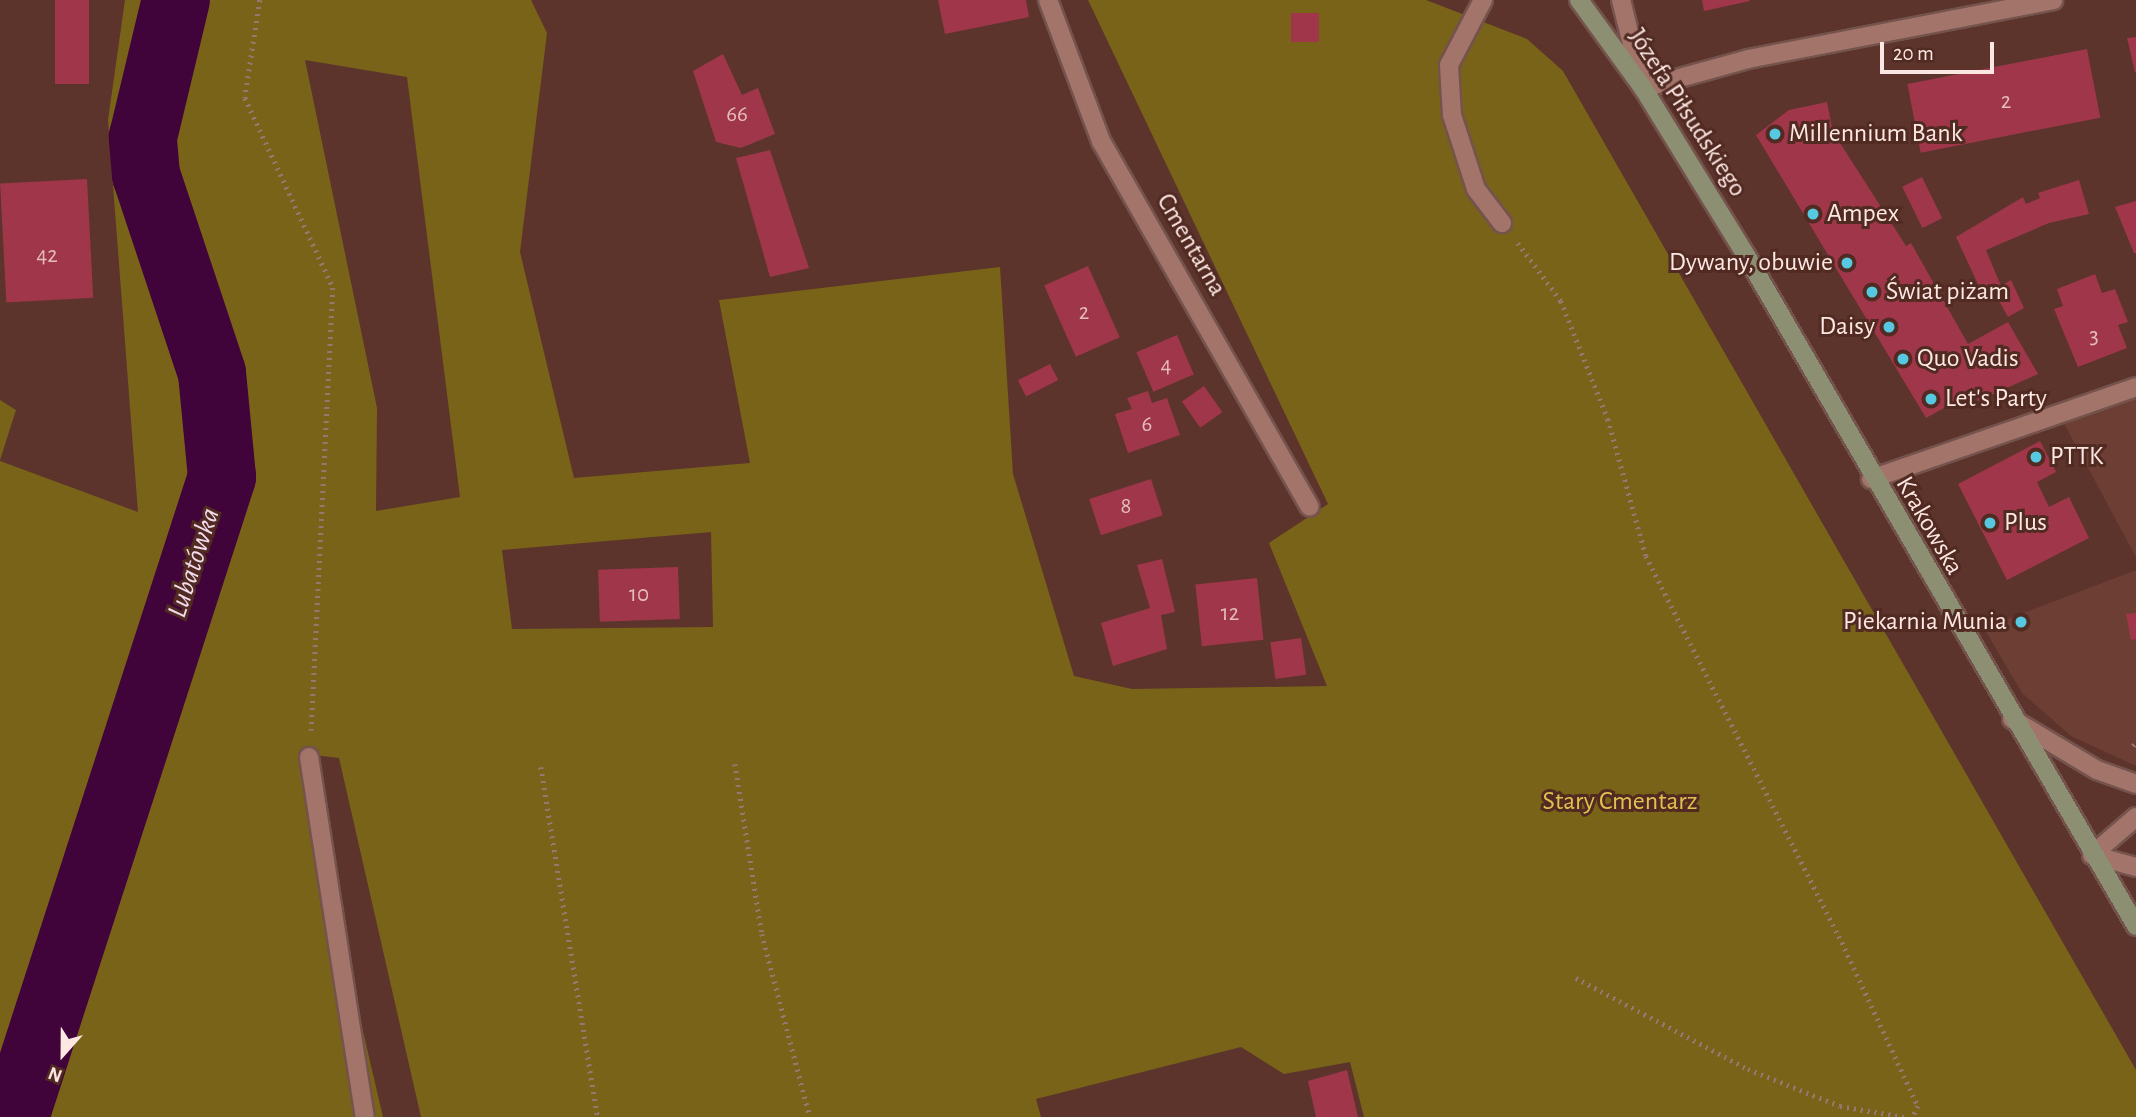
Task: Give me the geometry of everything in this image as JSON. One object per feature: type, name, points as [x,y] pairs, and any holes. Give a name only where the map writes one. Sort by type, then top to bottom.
[{"type":"main road","name":"Józefa Piłsudskiego","points":[[1579,0],[1643,88],[1747,257]]},
{"type":"main road","name":"Krakowska","points":[[1747,257],[1871,479],[2136,926]]},
{"type":"street","name":"Cmentarna","points":[[1048,0],[1101,141],[1310,506]]},
{"type":"street","points":[[1483,0],[1449,65],[1452,115],[1476,189],[1502,223]]},
{"type":"street","points":[[1621,0],[1643,88],[1748,59],[2053,0]]},
{"type":"street","points":[[1871,479],[2136,387]]},
{"type":"street","points":[[2011,718],[2097,770],[2136,784]]},
{"type":"street","points":[[309,757],[365,1117]]},
{"type":"street","points":[[2092,855],[2136,817]]},
{"type":"street","points":[[2092,855],[2136,867]]},
{"type":"path","points":[[260,0],[245,99],[333,288],[309,757]]},
{"type":"path","points":[[1502,223],[1561,301],[1608,419],[1646,556],[1844,946],[1918,1106],[1913,1117]]},
{"type":"path","points":[[735,764],[762,934],[810,1117]]},
{"type":"path","points":[[541,767],[598,1117]]},
{"type":"path","points":[[1576,978],[1748,1069],[1840,1105],[1904,1117]]},
{"type":"shaded area","points":[[2136,394],[2136,557],[2060,416]]},
{"type":"shaded area","points":[[2136,570],[2136,766],[2071,736],[2022,693],[1984,628]]},
{"type":"green space","name":"Stary Cmentarz","points":[[125,0],[531,0],[547,33],[520,252],[574,478],[750,463],[719,300],[1000,267],[1013,474],[1074,676],[1132,689],[1327,686],[1269,543],[1328,504],[1088,0],[1426,0],[1527,39],[1563,71],[2136,1070],[2136,1117],[1364,1117],[1350,1062],[1284,1074],[1241,1047],[1036,1099],[1041,1117],[421,1117],[339,758],[298,753],[383,1117],[0,1117],[0,461],[138,512],[108,120]],"holes":[[[305,60],[407,77],[460,497],[376,511],[377,408]],[[711,532],[713,627],[512,629],[502,550]]]},
{"type":"green space","points":[[0,400],[16,410],[0,460]]},
{"type":"building","points":[[55,0],[89,0],[89,84],[55,84]]},
{"type":"building","points":[[938,0],[1026,0],[1029,17],[945,34]]},
{"type":"building","points":[[1702,0],[1749,0],[1750,1],[1704,11]]},
{"type":"building","points":[[1291,13],[1319,13],[1319,42],[1291,42]]},
{"type":"building","points":[[2136,37],[2136,72],[2135,72],[2127,38]]},
{"type":"building","points":[[2087,49],[2100,118],[1921,153],[1907,84]]},
{"type":"building","points":[[723,54],[742,95],[758,88],[775,134],[741,148],[716,142],[693,71]]},
{"type":"building","points":[[1827,102],[1833,132],[1906,246],[1911,243],[1968,344],[2008,322],[2038,374],[1978,401],[1973,392],[1926,418],[1756,135],[1789,110]]},
{"type":"building","points":[[770,150],[809,268],[770,277],[736,158]]},
{"type":"building","points":[[1922,177],[1942,218],[1922,228],[1902,187]]},
{"type":"building","points":[[87,179],[93,298],[6,302],[0,184]]},
{"type":"building","points":[[2079,180],[2089,214],[2049,223],[1986,250],[2001,286],[2011,280],[2024,308],[2008,317],[1993,290],[1983,295],[1956,237],[2023,197],[2026,204],[2040,198],[2038,193]]},
{"type":"building","points":[[2136,201],[2136,253],[2134,253],[2115,207]]},
{"type":"building","points":[[1088,266],[1120,337],[1076,357],[1044,286]]},
{"type":"building","points":[[2095,274],[2102,293],[2115,289],[2128,322],[2118,325],[2127,348],[2078,367],[2054,309],[2063,306],[2057,289]]},
{"type":"building","points":[[1177,335],[1194,375],[1153,392],[1136,352]]},
{"type":"building","points":[[1050,364],[1058,380],[1026,396],[1018,380]]},
{"type":"building","points":[[1204,386],[1222,412],[1200,428],[1182,401]]},
{"type":"building","points":[[1148,391],[1152,403],[1167,398],[1180,435],[1128,453],[1115,414],[1132,409],[1127,398]]},
{"type":"building","points":[[2040,441],[2056,472],[2037,482],[2049,507],[2069,497],[2089,538],[2007,580],[1958,484]]},
{"type":"building","points":[[1151,479],[1163,515],[1101,535],[1089,499]]},
{"type":"building","points":[[1162,559],[1175,612],[1161,615],[1167,649],[1113,666],[1101,623],[1150,608],[1137,565]]},
{"type":"building","points":[[678,567],[680,619],[600,622],[598,570]]},
{"type":"building","points":[[1257,578],[1263,640],[1202,646],[1195,584]]},
{"type":"building","points":[[2136,613],[2136,639],[2131,640],[2126,614]]},
{"type":"building","points":[[1301,638],[1306,675],[1275,679],[1270,642]]},
{"type":"building","points":[[1347,1070],[1358,1117],[1316,1117],[1308,1081]]},
{"type":"waterway","name":"Lubatówka","points":[[15,1117],[222,477],[212,373],[146,175],[143,137],[176,0]]},
{"type":"place","name":"Millennium Bank","points":[[1775,134]]},
{"type":"place","name":"Ampex","points":[[1813,214]]},
{"type":"place","name":"Dywany, obuwie","points":[[1847,263]]},
{"type":"place","name":"Świat piżam","points":[[1872,292]]},
{"type":"place","name":"Daisy","points":[[1889,327]]},
{"type":"place","name":"Quo Vadis","points":[[1903,359]]},
{"type":"place","name":"Let's Party","points":[[1931,399]]},
{"type":"place","name":"PTTK","points":[[2036,457]]},
{"type":"place","name":"Plus","points":[[1990,523]]},
{"type":"place","name":"Piekarnia Munia","points":[[2021,622]]}]
